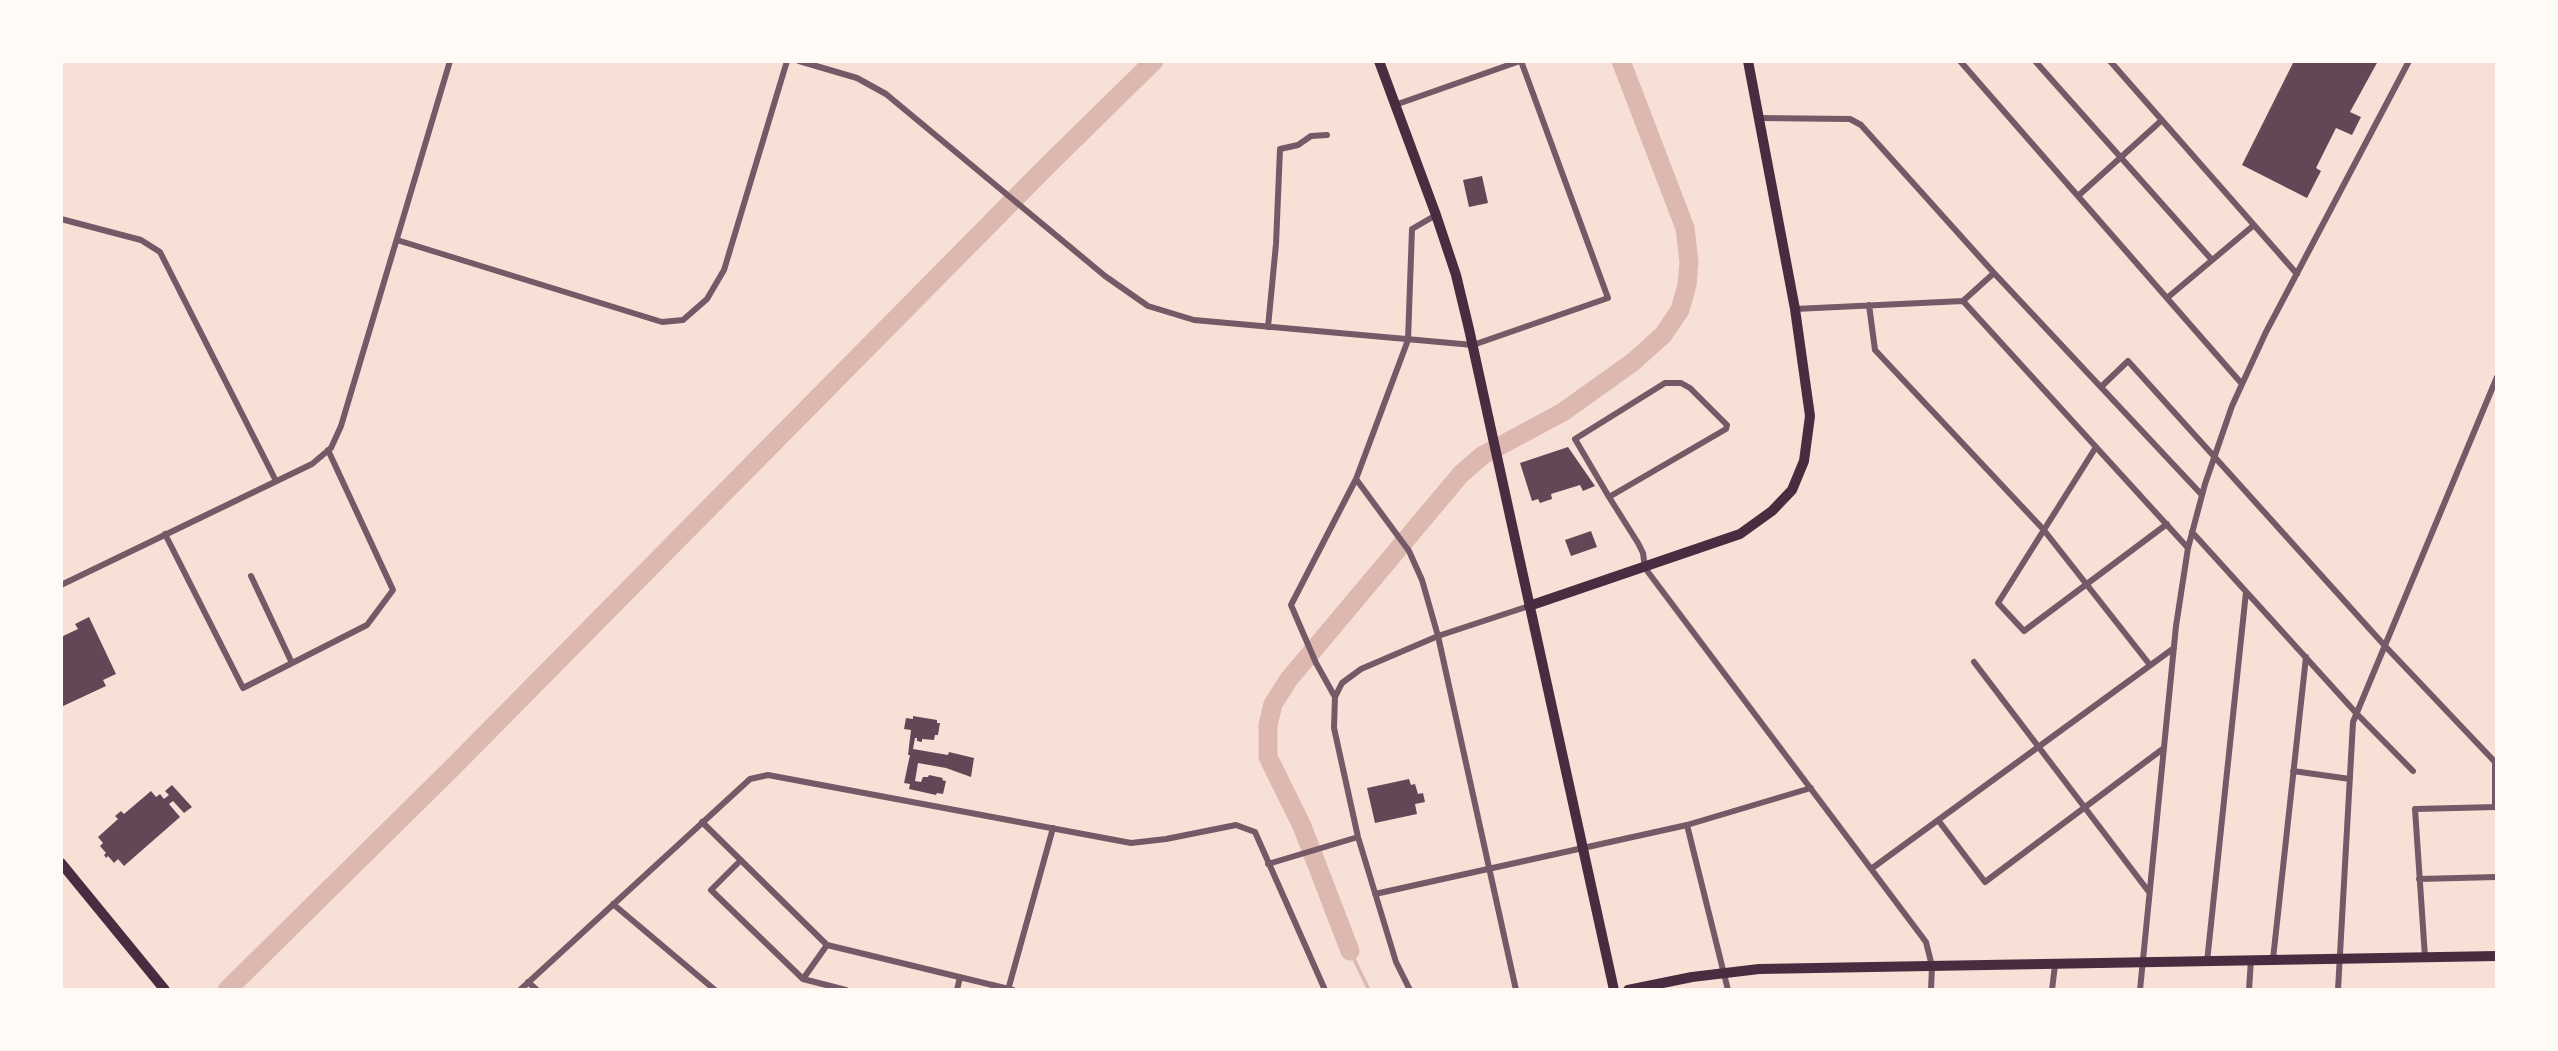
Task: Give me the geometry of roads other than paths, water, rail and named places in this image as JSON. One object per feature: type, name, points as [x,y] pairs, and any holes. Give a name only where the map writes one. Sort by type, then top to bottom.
[{"type":"main road","points":[[1379,61],[1456,275],[1614,990]]},
{"type":"main road","points":[[1529,606],[1740,534],[1772,511],[1792,490],[1804,461],[1810,416],[1795,309],[1748,61]]},
{"type":"main road","points":[[61,863],[164,990]]},
{"type":"main road","points":[[1628,990],[1725,972],[1785,968],[2497,956]]},
{"type":"street","points":[[61,585],[312,464],[328,450],[341,426],[450,61]]},
{"type":"street","points":[[397,240],[662,321],[683,320],[707,299],[724,270],[787,61]]},
{"type":"street","points":[[799,61],[856,78],[886,94],[1105,276],[1148,306],[1194,320],[1473,345],[1608,298],[1521,61],[1395,105]]},
{"type":"street","points":[[1960,61],[2242,384]]},
{"type":"street","points":[[1965,68],[1972,61]]},
{"type":"street","points":[[2035,61],[2211,260]]},
{"type":"street","points":[[2110,61],[2297,274]]},
{"type":"street","points":[[2140,990],[2174,648],[2188,548],[2202,495],[2242,384],[2409,61]]},
{"type":"street","points":[[1758,118],[1850,119],[1861,125],[1994,273],[2202,495]]},
{"type":"street","points":[[2078,196],[2162,120]]},
{"type":"street","points":[[1268,327],[1276,244],[1279,149],[1298,145],[1311,136],[1327,135]]},
{"type":"street","points":[[1335,697],[1316,663],[1291,605],[1356,480],[1408,340],[1412,229],[1436,215]]},
{"type":"street","points":[[61,219],[142,240],[160,252],[276,481]]},
{"type":"street","points":[[2167,298],[2254,225]]},
{"type":"street","points":[[1795,309],[1963,301],[1994,273]]},
{"type":"street","points":[[1963,301],[2188,548]]},
{"type":"street","points":[[1869,305],[1875,350],[2043,529],[2150,665]]},
{"type":"street","points":[[2101,387],[2128,360],[2385,646],[2495,762],[2496,807],[2415,809],[2425,957]]},
{"type":"street","points":[[2338,990],[2353,722],[2497,377]]},
{"type":"street","points":[[1609,497],[1726,429],[1727,425],[1690,388],[1681,383],[1665,383],[1576,439],[1609,497],[1643,553],[1645,568],[1926,942],[1931,966],[1931,990]]},
{"type":"street","points":[[2096,447],[1997,603],[2024,631],[2167,524]]},
{"type":"street","points":[[165,534],[243,688],[367,625],[393,590],[328,450]]},
{"type":"street","points":[[1356,480],[1409,551],[1422,580],[1438,636],[1516,990]]},
{"type":"street","points":[[2192,532],[2357,714],[2413,771]]},
{"type":"street","points":[[251,576],[292,663]]},
{"type":"street","points":[[2207,962],[2246,592]]},
{"type":"street","points":[[1410,990],[1396,962],[1358,837],[1334,728],[1335,697],[1342,683],[1351,675],[1438,636],[1529,606]]},
{"type":"street","points":[[1871,869],[2174,648]]},
{"type":"street","points":[[2273,958],[2305,657]]},
{"type":"street","points":[[1974,662],[2149,892]]},
{"type":"street","points":[[1938,820],[1985,882],[2164,748]]},
{"type":"street","points":[[2293,771],[2350,779]]},
{"type":"street","points":[[520,990],[750,779],[768,775],[1131,843],[1236,825],[1255,832],[1325,990]]},
{"type":"street","points":[[1375,894],[1687,825],[1811,788]]},
{"type":"street","points":[[702,822],[827,945],[1010,989],[1053,828]]},
{"type":"street","points":[[1687,825],[1728,990]]},
{"type":"street","points":[[1268,864],[1358,837]]},
{"type":"street","points":[[741,860],[711,890],[803,979],[846,990]]},
{"type":"street","points":[[2418,879],[2497,877]]},
{"type":"street","points":[[613,904],[715,990]]},
{"type":"street","points":[[803,979],[827,945]]},
{"type":"street","points":[[2249,990],[2251,959]]},
{"type":"street","points":[[2052,990],[2055,965]]},
{"type":"street","points":[[957,990],[960,977]]},
{"type":"street","points":[[528,982],[537,990]]},
{"type":"waterway","points":[[227,990],[453,767],[1154,61]]},
{"type":"waterway","points":[[1350,951],[1302,826],[1268,757],[1268,725],[1273,704],[1289,679],[1461,474],[1483,455],[1563,412],[1633,362],[1663,335],[1680,310],[1687,285],[1689,262],[1685,228],[1621,61]]},
{"type":"waterway","points":[[1350,951],[1369,990]]}]
